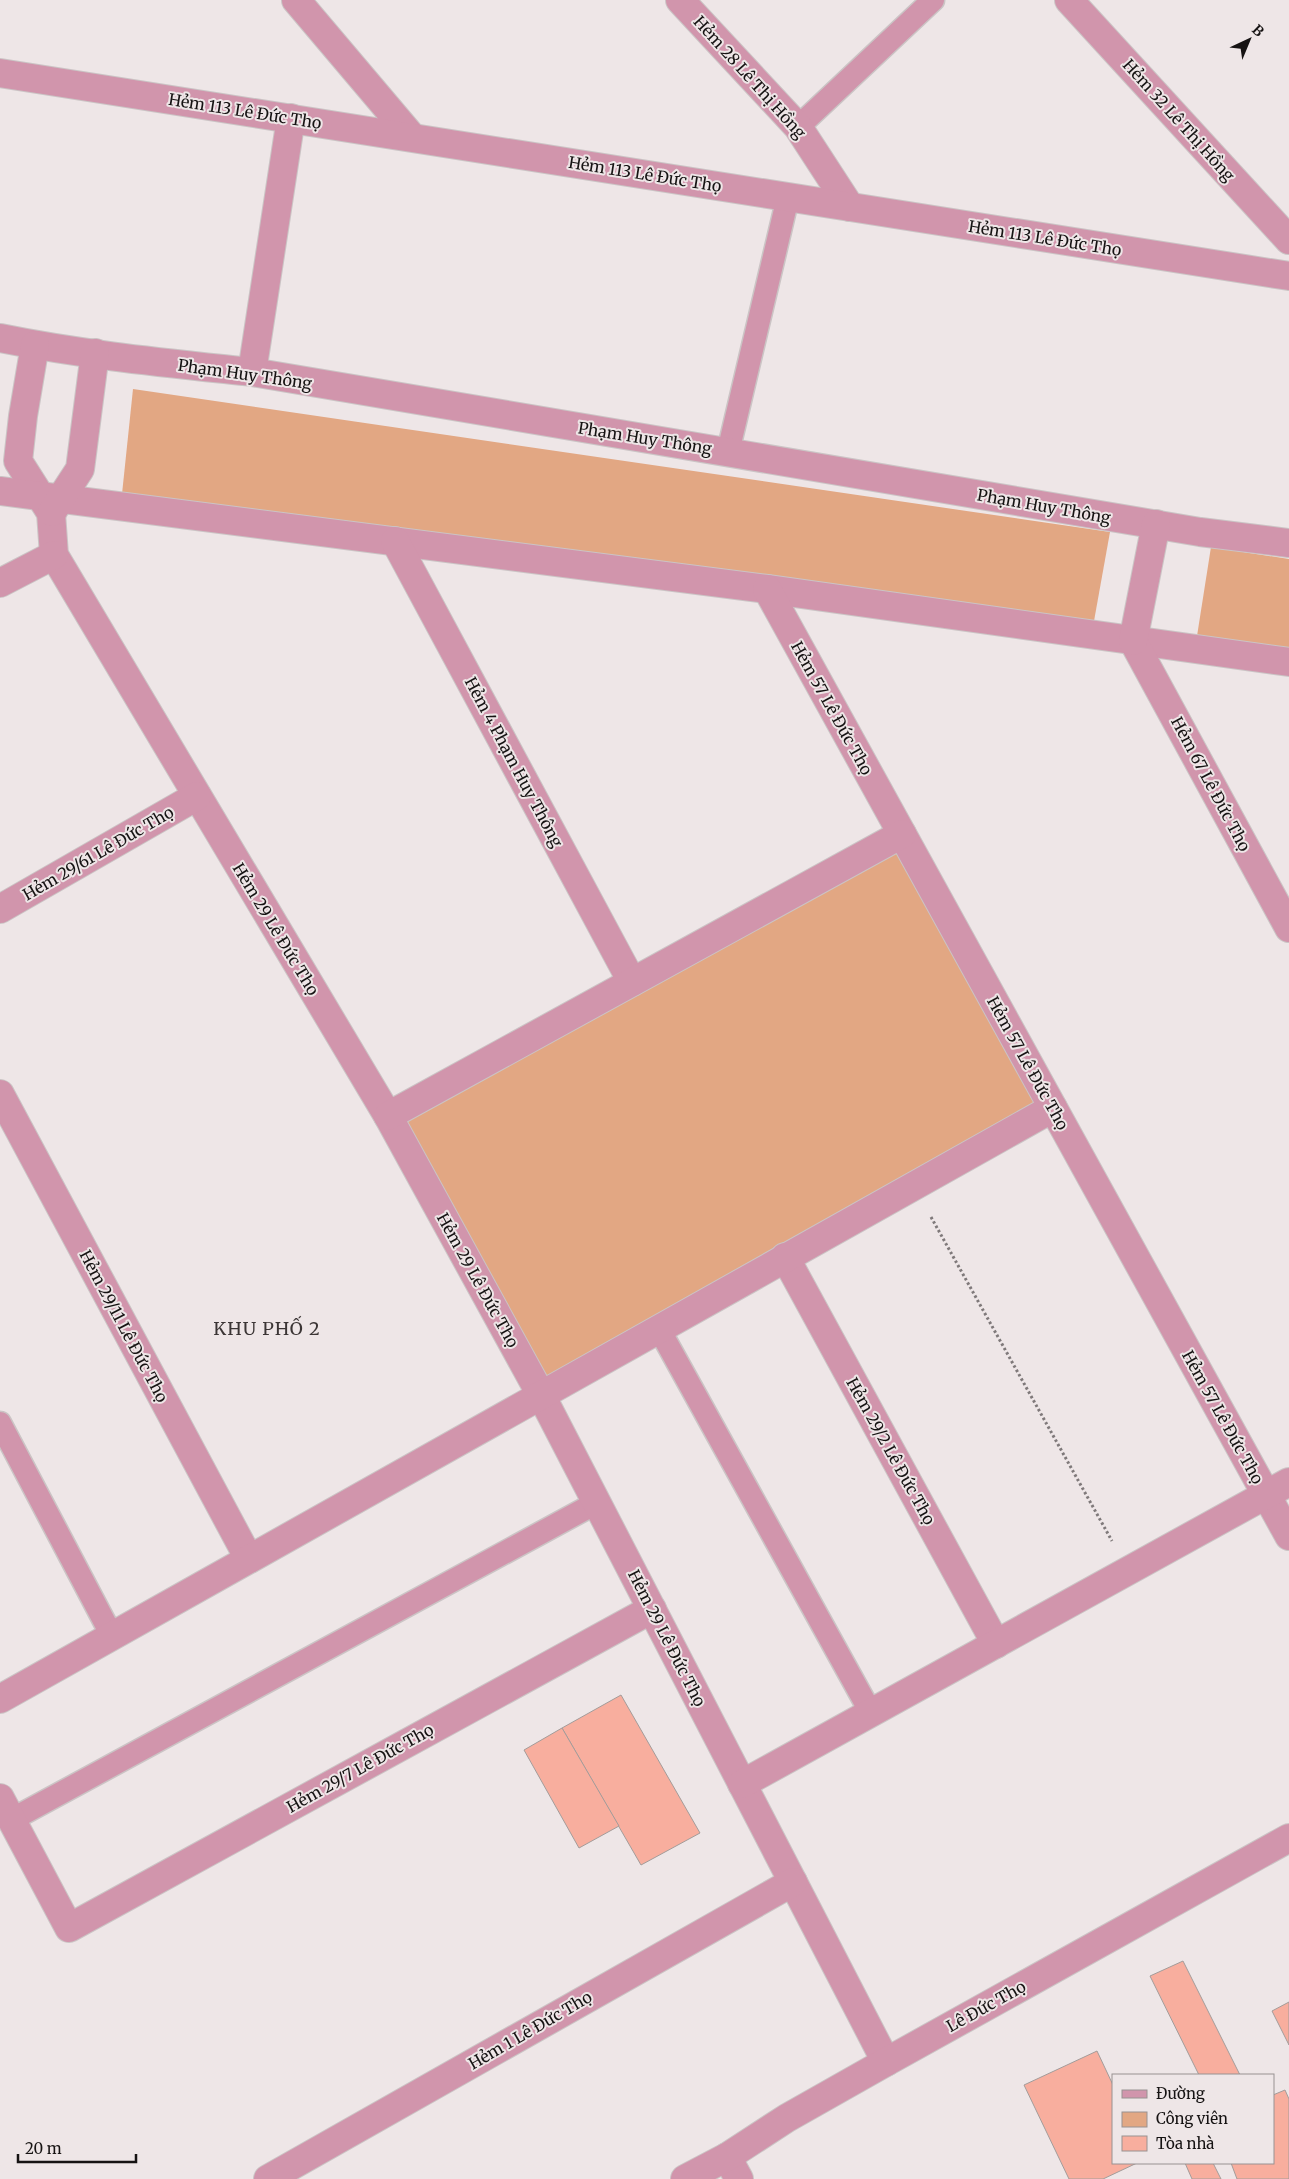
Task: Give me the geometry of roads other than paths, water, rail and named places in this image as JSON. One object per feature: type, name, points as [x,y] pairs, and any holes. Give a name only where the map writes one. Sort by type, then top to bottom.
[{"type":"street","points":[[296,0],[412,138]]},
{"type":"street","name":"Hẻm 28 Lê Thị Hồng","points":[[680,0],[798,127],[850,207]]},
{"type":"street","name":"Hẻm 32 Lê Thị Hồng","points":[[1070,0],[1289,240]]},
{"type":"street","name":"Hẻm 113 Lê Đức Thọ","points":[[4,69],[412,138],[1289,276]]},
{"type":"street","points":[[252,372],[291,118]]},
{"type":"street","name":"Phạm Huy Thông","points":[[0,338],[35,346],[252,372],[1200,532],[1289,543]]},
{"type":"street","points":[[35,346],[23,416],[18,461],[50,503]]},
{"type":"street","points":[[50,503],[80,468],[96,353]]},
{"type":"street","points":[[0,491],[50,503],[395,542],[767,589],[1289,662]]},
{"type":"street","name":"Hẻm 29 Lê Đức Thọ","points":[[50,503],[54,555],[388,1116],[541,1395],[886,2062]]},
{"type":"street","points":[[1133,641],[1156,524]]},
{"type":"street","name":"Hẻm 4 Phạm Huy Thông","points":[[395,542],[632,982]]},
{"type":"street","points":[[0,583],[54,555]]},
{"type":"street","name":"Hẻm 57 Lê Đức Thọ","points":[[767,589],[1053,1108],[1278,1489],[1289,1536]]},
{"type":"street","name":"Hẻm 67 Lê Đức Thọ","points":[[1133,641],[1289,928]]},
{"type":"street","name":"Hẻm 29/61 Lê Đức Thọ","points":[[0,909],[197,796]]},
{"type":"street","points":[[388,1116],[902,834]]},
{"type":"street","name":"Hẻm 29/11 Lê Đức Thọ","points":[[0,1094],[249,1559]]},
{"type":"street","points":[[0,1699],[1053,1108]]},
{"type":"street","name":"Hẻm 29/2 Lê Đức Thọ","points":[[785,1258],[996,1644]]},
{"type":"street","points":[[742,1784],[1278,1489]]},
{"type":"street","name":"Hẻm 29/7 Lê Đức Thọ","points":[[6,1809],[69,1928],[652,1609]]},
{"type":"street","name":"Lê Đức Thọ","points":[[685,2179],[733,2168],[787,2118],[1289,1838]]},
{"type":"street","name":"Hẻm 1 Lê Đức Thọ","points":[[268,2179],[793,1882]]},
{"type":"lane","points":[[798,127],[933,0]]},
{"type":"lane","points":[[728,452],[788,197]]},
{"type":"lane","points":[[660,1329],[870,1713]]},
{"type":"lane","points":[[0,1423],[112,1636]]},
{"type":"lane","points":[[6,1809],[596,1503]]},
{"type":"district","name":"KHU PHỐ 2","points":[[267,1329]]}]
